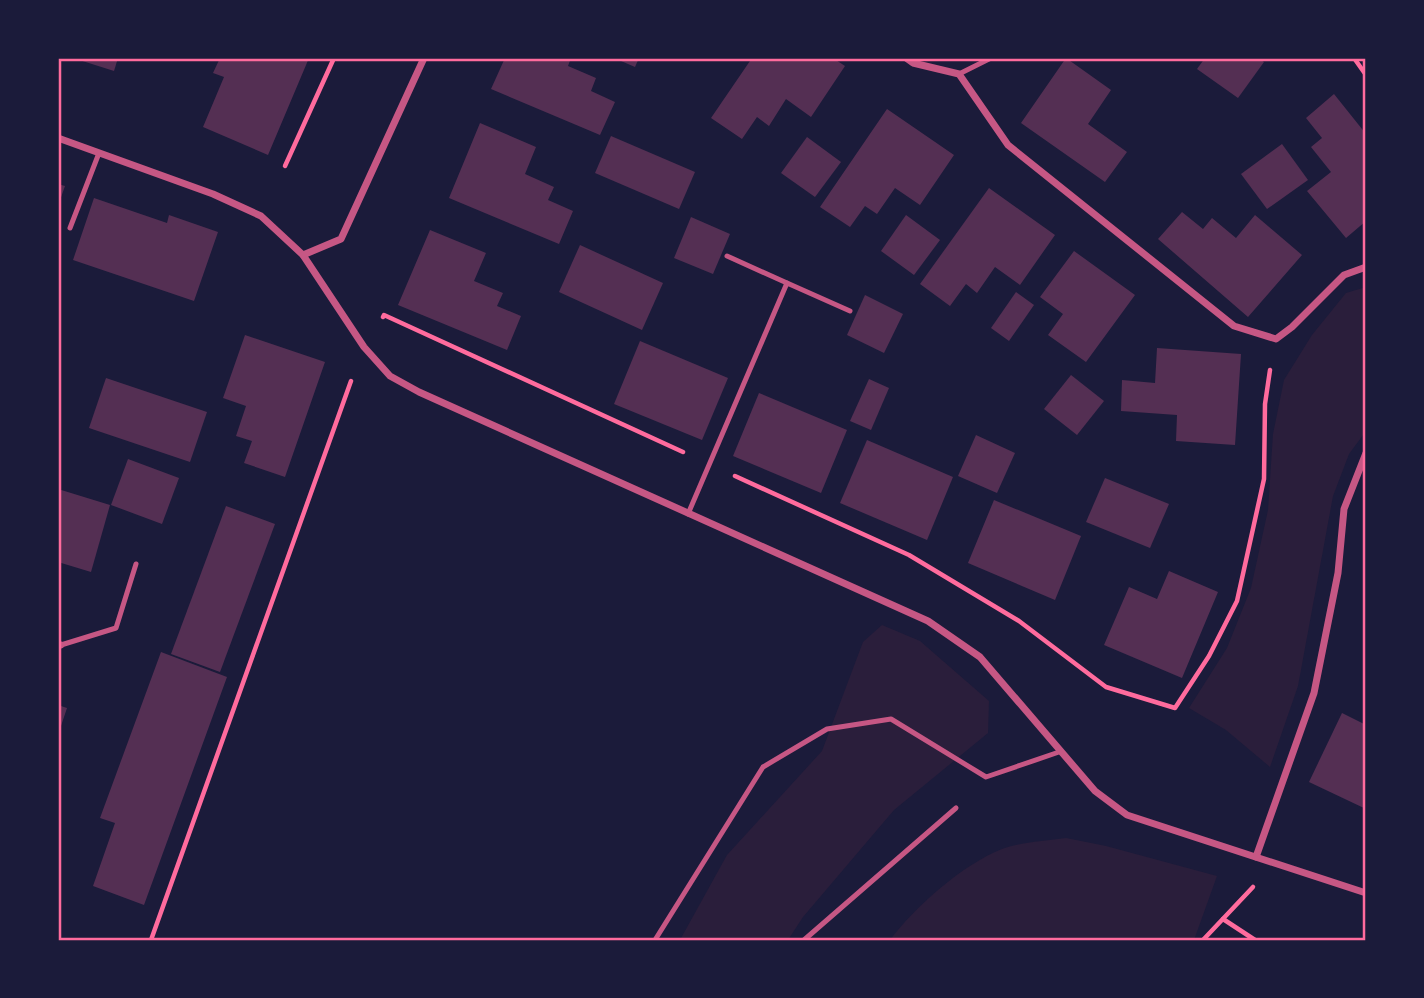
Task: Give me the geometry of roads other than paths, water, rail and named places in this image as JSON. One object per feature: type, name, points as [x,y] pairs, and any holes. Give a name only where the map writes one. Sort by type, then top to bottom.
[{"type":"street","points":[[303,255],[341,239],[424,58]]},
{"type":"street","points":[[906,58],[959,74],[1008,145],[1234,326],[1276,339],[1292,327],[1344,275],[1366,267]]},
{"type":"street","points":[[58,138],[213,194],[261,216],[303,255],[364,347],[390,376],[419,392],[928,621],[980,657],[1095,791],[1127,815],[1366,893]]},
{"type":"street","points":[[1256,857],[1314,693],[1338,573],[1345,509],[1366,453]]},
{"type":"lane","points":[[959,74],[991,58]]},
{"type":"lane","points":[[71,228],[99,152]]},
{"type":"lane","points":[[727,256],[850,312]]},
{"type":"lane","points":[[688,514],[787,283]]},
{"type":"lane","points":[[59,645],[116,628],[136,564]]},
{"type":"lane","points":[[654,940],[763,767],[827,730],[891,719],[986,777],[1059,752]]},
{"type":"lane","points":[[804,940],[956,808]]}]
